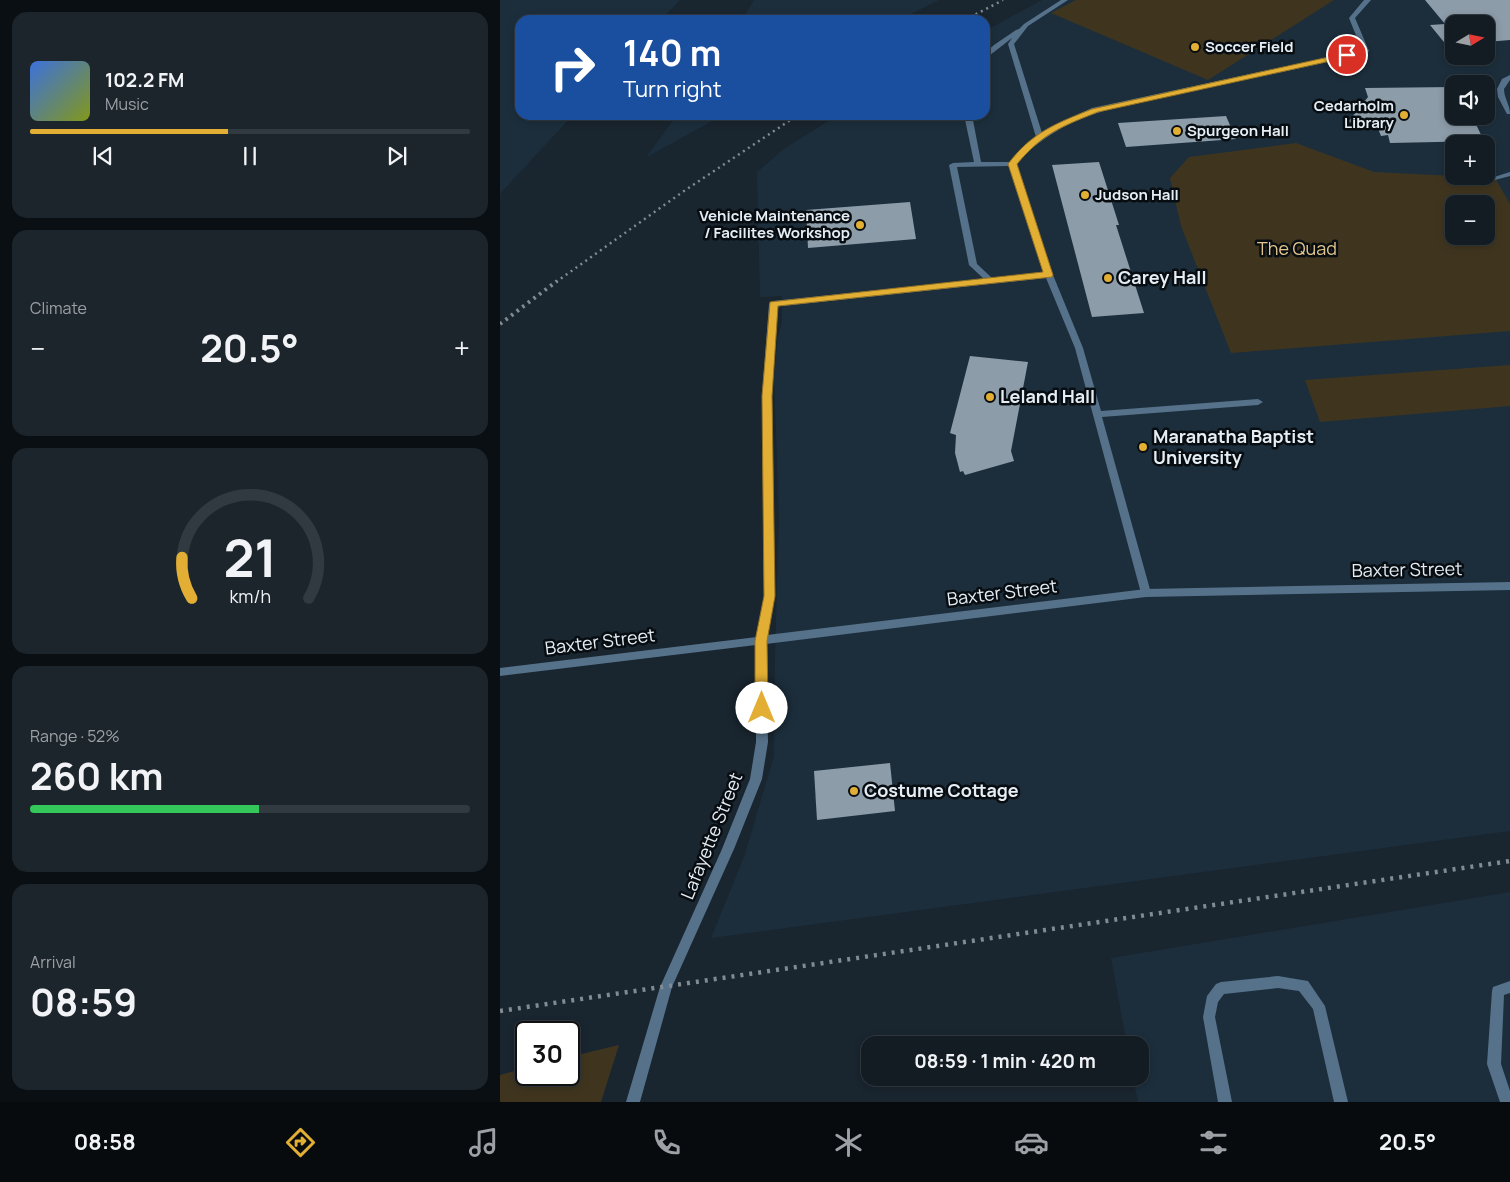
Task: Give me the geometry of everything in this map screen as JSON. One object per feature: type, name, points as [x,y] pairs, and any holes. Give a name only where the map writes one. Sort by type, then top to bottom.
[{"type":"street","points":[[990,52],[1026,25],[1065,0]]},
{"type":"street","points":[[1048,275],[990,280],[973,265],[953,165],[1012,164],[1039,136],[1060,124],[1095,110],[1366,51],[1352,18],[1368,0]]},
{"type":"street","points":[[1026,25],[1011,44],[1039,136]]},
{"type":"street","points":[[1510,77],[1503,81],[1500,88],[1501,96],[1510,112]]},
{"type":"street","points":[[969,120],[978,164]]},
{"type":"street","points":[[1012,164],[1048,275],[1078,348],[1146,593]]},
{"type":"street","points":[[1495,178],[1510,174]]},
{"type":"street","name":"Lafayette Street","points":[[634,1102],[666,987],[736,832],[756,779],[762,742],[761,641],[769,596],[767,396],[773,304],[990,280]]},
{"type":"street","points":[[1096,414],[1258,402]]},
{"type":"street","name":"Baxter Street","points":[[500,672],[1146,593],[1510,586]]},
{"type":"street","points":[[1225,1102],[1209,1017],[1212,1000],[1221,988],[1278,982],[1303,985],[1319,1006],[1341,1102]]},
{"type":"street","points":[[1507,1102],[1494,1064],[1498,992],[1510,987]]},
{"type":"shaded area","points":[[500,0],[680,0],[666,15],[515,15],[515,120],[568,120],[500,194]]},
{"type":"shaded area","points":[[754,0],[939,0],[909,15],[745,15]]},
{"type":"shaded area","name":"Maranatha Baptist University","points":[[1042,0],[1510,0],[1510,831],[711,938],[745,854],[774,756],[779,518],[774,376],[778,337],[782,322],[782,296],[760,297],[757,172],[785,148],[830,120],[990,120],[990,28]]},
{"type":"shaded area","points":[[673,120],[714,120],[647,157]]},
{"type":"shaded area","points":[[1510,892],[1510,1102],[1138,1102],[1135,1086],[1149,1086],[1149,1036],[1125,1036],[1111,958]]},
{"type":"green space","name":"Soccer Field","points":[[1076,0],[1334,0],[1208,80],[1051,13]]},
{"type":"green space","name":"The Quad","points":[[1296,143],[1374,172],[1445,176],[1445,185],[1495,185],[1495,178],[1510,204],[1510,331],[1231,353],[1181,226],[1170,178],[1189,157]]},
{"type":"green space","points":[[1510,365],[1510,406],[1320,422],[1305,380]]},
{"type":"green space","points":[[619,1045],[601,1102],[500,1102],[500,1075],[515,1071],[515,1086],[580,1086],[580,1054]]},
{"type":"building","points":[[1425,0],[1510,0],[1510,40],[1495,41],[1495,15],[1445,15],[1445,24]]},
{"type":"building","points":[[1445,24],[1445,43],[1430,25]]},
{"type":"building","name":"Cedarholm Library","points":[[1445,87],[1445,125],[1476,125],[1481,135],[1445,135],[1445,142],[1390,143],[1388,135],[1381,136],[1377,126],[1348,122],[1368,97],[1365,88]]},
{"type":"building","name":"Spurgeon Hall","points":[[1226,116],[1236,139],[1126,147],[1118,123]]},
{"type":"building","points":[[1099,162],[1119,225],[1116,225],[1144,313],[1092,317],[1052,165]]},
{"type":"building","name":"Vehicle Maintenance / Facilites Workshop","points":[[910,202],[916,239],[808,248],[806,210]]},
{"type":"building","name":"Leland Hall","points":[[970,356],[1028,362],[1011,451],[1014,461],[965,475],[963,471],[960,472],[955,453],[956,435],[950,433]]},
{"type":"building","name":"Costume Cottage","points":[[890,763],[895,811],[817,820],[814,771]]},
{"type":"railway","points":[[974,15],[1003,0]]},
{"type":"railway","points":[[556,282],[684,191],[790,120]]},
{"type":"railway","points":[[500,324],[557,281]]},
{"type":"railway","points":[[500,1011],[1510,861]]},
{"type":"place","name":"Soccer Field","points":[[1195,47]]},
{"type":"place","name":"Cedarholm Library","points":[[1404,115]]},
{"type":"place","name":"Spurgeon Hall","points":[[1177,131]]},
{"type":"place","name":"Judson Hall","points":[[1085,195]]},
{"type":"place","name":"Vehicle Maintenance / Facilites Workshop","points":[[860,225]]},
{"type":"place","name":"Carey Hall","points":[[1108,278]]},
{"type":"place","name":"Leland Hall","points":[[990,397]]},
{"type":"place","name":"Maranatha Baptist University","points":[[1143,447]]},
{"type":"place","name":"Costume Cottage","points":[[854,791]]},
{"type":"route","points":[[762,708],[761,641],[769,596],[767,396],[773,304],[1048,275],[1012,164],[1039,136],[1060,124],[1095,110],[1347,55]]}]
